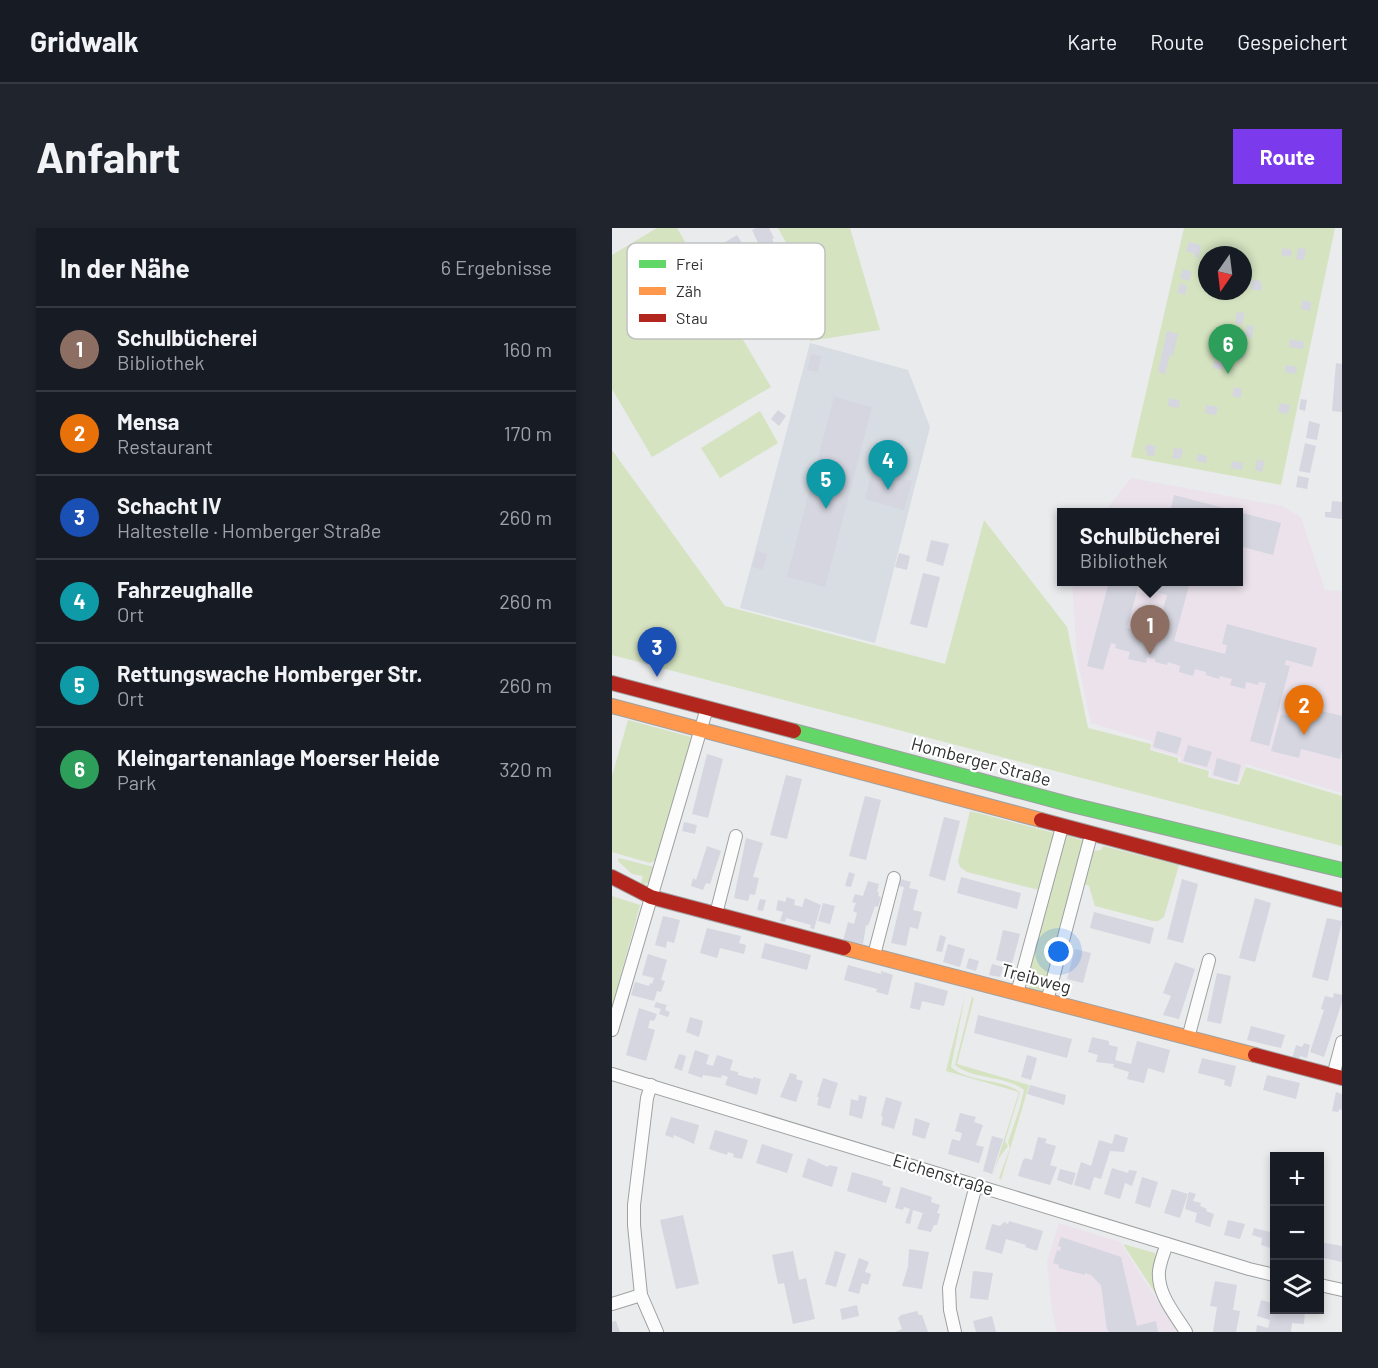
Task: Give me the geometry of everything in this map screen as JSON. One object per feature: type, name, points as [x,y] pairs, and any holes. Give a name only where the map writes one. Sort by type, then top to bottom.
[{"type":"street","name":"Homberger Straße","points":[[612,683],[1072,805],[1342,870]]},
{"type":"street","points":[[612,706],[1342,900]]},
{"type":"street","points":[[612,1030],[706,708]]},
{"type":"street","points":[[1017,993],[1062,826]]},
{"type":"street","points":[[1047,1001],[1091,835]]},
{"type":"street","points":[[716,914],[736,836]]},
{"type":"street","name":"Treibweg","points":[[612,877],[651,897],[1338,1077],[1342,1042]]},
{"type":"street","points":[[874,955],[894,878]]},
{"type":"street","points":[[1188,1038],[1209,960]]},
{"type":"street","name":"Eichenstraße","points":[[612,1074],[1270,1274]]},
{"type":"street","points":[[651,1085],[647,1098],[634,1205],[634,1225],[641,1295],[657,1332]]},
{"type":"street","points":[[955,1332],[950,1311],[949,1288],[976,1185]]},
{"type":"street","points":[[1167,1244],[1159,1270],[1160,1283],[1165,1298],[1186,1332]]},
{"type":"street","points":[[1324,1287],[1342,1290]]},
{"type":"street","points":[[612,1304],[641,1295]]},
{"type":"shaded area","points":[[810,343],[908,370],[930,427],[875,643],[740,608]]},
{"type":"shaded area","points":[[1131,478],[1282,506],[1301,517],[1325,590],[1342,591],[1342,793],[1246,764],[1238,783],[1210,776],[1212,770],[1180,762],[1181,757],[1151,749],[1152,741],[1091,723],[1077,658],[1072,586],[1243,586],[1243,508],[1107,508]]},
{"type":"shaded area","points":[[1059,1223],[1120,1242],[1177,1332],[1057,1332],[1052,1310],[1047,1262]]},
{"type":"green space","points":[[657,228],[677,228],[686,243],[632,243]]},
{"type":"green space","points":[[778,228],[850,228],[880,330],[825,339],[825,243],[786,243]]},
{"type":"green space","points":[[1184,228],[1335,228],[1281,485],[1131,457]]},
{"type":"green space","points":[[627,246],[627,339],[743,339],[771,387],[652,457],[612,389],[612,255]]},
{"type":"green space","points":[[760,411],[778,443],[720,478],[701,448]]},
{"type":"green space","points":[[612,450],[725,606],[945,664],[984,520],[1067,627],[1088,728],[1151,744],[1150,750],[1178,758],[1178,762],[1209,771],[1208,777],[1239,785],[1246,767],[1342,796],[1342,846],[612,655]]},
{"type":"green space","points":[[628,720],[692,739],[656,860],[650,863],[612,852],[612,776]]},
{"type":"green space","points":[[970,811],[1054,833],[1039,890],[967,872],[960,867],[958,861]]},
{"type":"green space","points":[[1066,835],[1084,841],[1046,988],[1042,991],[1031,990],[1025,980]]},
{"type":"green space","points":[[1103,846],[1179,865],[1164,917],[1153,921],[1095,906],[1089,886],[1083,883],[1092,851],[1101,850]]},
{"type":"green space","points":[[619,858],[654,867],[649,882],[640,887],[643,876],[632,874],[618,861]]},
{"type":"green space","points":[[612,896],[640,905],[612,1007]]},
{"type":"green space","points":[[965,996],[951,1067],[967,1076],[1004,1084],[1020,1092],[1005,1141],[1008,1146],[999,1158],[992,1177],[1019,1092],[946,1071]]},
{"type":"green space","points":[[972,997],[974,998],[957,1064],[1029,1085],[1001,1180],[999,1178],[1010,1148],[1008,1142],[1024,1090],[1008,1082],[962,1070],[955,1065]]},
{"type":"green space","points":[[1123,1244],[1155,1253],[1159,1299]]},
{"type":"building","points":[[769,228],[774,243],[758,243],[752,230]]},
{"type":"building","points":[[737,235],[742,243],[724,243]]},
{"type":"building","points":[[1189,242],[1201,245],[1198,246],[1198,258],[1195,254],[1186,251]]},
{"type":"building","points":[[1283,248],[1292,250],[1291,257],[1281,255]]},
{"type":"building","points":[[1298,248],[1306,249],[1304,260],[1296,259]]},
{"type":"building","points":[[1183,269],[1192,272],[1189,281],[1180,278]]},
{"type":"building","points":[[1252,280],[1261,281],[1262,291],[1252,289]]},
{"type":"building","points":[[1180,283],[1187,286],[1185,295],[1177,293]]},
{"type":"building","points":[[1302,300],[1311,302],[1310,311],[1301,309]]},
{"type":"building","points":[[1237,312],[1245,313],[1242,325],[1235,323]]},
{"type":"building","points":[[1247,325],[1254,326],[1252,338],[1245,336]]},
{"type":"building","points":[[1167,331],[1178,334],[1173,356],[1170,355],[1165,374],[1158,372]]},
{"type":"building","points":[[1290,339],[1304,342],[1303,349],[1289,347]]},
{"type":"building","points":[[1235,348],[1245,350],[1244,358],[1233,358]]},
{"type":"building","points":[[811,354],[821,356],[818,372],[807,370]]},
{"type":"building","points":[[1214,361],[1224,363],[1222,370],[1213,368]]},
{"type":"building","points":[[1336,363],[1342,364],[1342,412],[1332,411]]},
{"type":"building","points":[[1286,365],[1297,367],[1296,374],[1285,372]]},
{"type":"building","points":[[1234,387],[1242,389],[1241,398],[1232,396]]},
{"type":"building","points":[[834,397],[872,407],[825,587],[787,577]]},
{"type":"building","points":[[1169,398],[1180,401],[1179,408],[1168,406]]},
{"type":"building","points":[[1301,399],[1307,400],[1305,411],[1299,409]]},
{"type":"building","points":[[1280,403],[1290,405],[1288,414],[1278,412]]},
{"type":"building","points":[[1206,405],[1218,407],[1216,415],[1205,413]]},
{"type":"building","points":[[778,410],[786,416],[779,426],[771,419]]},
{"type":"building","points":[[1309,421],[1320,424],[1317,440],[1306,438]]},
{"type":"building","points":[[1305,443],[1316,446],[1310,473],[1299,471]]},
{"type":"building","points":[[1146,444],[1156,446],[1154,456],[1147,455]]},
{"type":"building","points":[[1174,448],[1183,449],[1181,458],[1172,459]]},
{"type":"building","points":[[1198,454],[1207,456],[1206,463],[1196,461]]},
{"type":"building","points":[[1257,460],[1265,461],[1262,472],[1255,470]]},
{"type":"building","points":[[1232,461],[1243,463],[1242,470],[1231,468]]},
{"type":"building","points":[[872,471],[912,481],[904,510],[865,499]]},
{"type":"building","points":[[1298,476],[1309,478],[1307,489],[1296,487]]},
{"type":"building","points":[[1174,495],[1224,508],[1171,508]]},
{"type":"building","points":[[1332,501],[1342,502],[1342,519],[1325,517],[1325,512],[1331,512]]},
{"type":"building","points":[[1243,513],[1281,523],[1273,555],[1243,547]]},
{"type":"building","points":[[931,540],[949,544],[943,566],[926,561]]},
{"type":"building","points":[[757,551],[767,554],[763,570],[752,567]]},
{"type":"building","points":[[899,553],[910,556],[907,570],[895,567]]},
{"type":"building","points":[[923,573],[940,577],[927,628],[910,624]]},
{"type":"building","points":[[1108,586],[1189,586],[1174,641],[1225,654],[1227,645],[1222,644],[1227,624],[1317,648],[1312,667],[1286,660],[1285,665],[1290,666],[1269,746],[1250,741],[1266,683],[1259,682],[1258,685],[1246,682],[1245,689],[1230,685],[1232,679],[1220,676],[1219,679],[1195,669],[1193,676],[1179,672],[1180,666],[1168,662],[1167,665],[1147,657],[1146,663],[1128,659],[1130,652],[1115,648],[1116,644],[1111,643],[1103,670],[1087,666]],"holes":[[[1138,587],[1167,595],[1156,636],[1127,628]]]},
{"type":"building","points":[[1310,708],[1342,716],[1340,759],[1301,749],[1299,758],[1271,751],[1281,714],[1307,721]]},
{"type":"building","points":[[1157,731],[1182,738],[1177,754],[1153,747]]},
{"type":"building","points":[[1188,745],[1212,752],[1207,767],[1183,761]]},
{"type":"building","points":[[707,754],[723,759],[708,818],[692,814]]},
{"type":"building","points":[[1217,758],[1241,765],[1237,782],[1213,775]]},
{"type":"building","points":[[786,775],[802,779],[787,839],[770,835]]},
{"type":"building","points":[[865,796],[881,800],[866,860],[849,856]]},
{"type":"building","points":[[944,817],[960,821],[945,881],[929,876]]},
{"type":"building","points":[[684,822],[697,825],[695,834],[682,831]]},
{"type":"building","points":[[746,838],[763,843],[753,877],[759,878],[755,895],[750,894],[748,901],[734,898]]},
{"type":"building","points":[[707,846],[721,851],[710,884],[706,883],[703,890],[691,886],[693,878],[696,880]]},
{"type":"building","points":[[849,872],[855,874],[851,887],[845,886]]},
{"type":"building","points":[[961,877],[1021,893],[1017,909],[957,893]]},
{"type":"building","points":[[900,879],[911,882],[909,888],[918,890],[913,910],[922,912],[918,929],[910,927],[906,946],[891,943],[904,887],[898,886]]},
{"type":"building","points":[[1182,879],[1198,884],[1183,943],[1167,939]]},
{"type":"building","points":[[868,881],[879,884],[877,892],[881,897],[868,926],[866,925],[863,944],[843,941],[848,922],[854,924],[857,913],[853,911],[856,903],[852,902],[855,894],[863,896]]},
{"type":"building","points":[[787,897],[795,900],[794,905],[802,907],[805,898],[821,905],[814,929],[810,928],[811,925],[786,918],[785,922],[780,921],[783,912],[776,910],[778,900],[785,902]]},
{"type":"building","points":[[1255,898],[1271,903],[1255,962],[1239,958]]},
{"type":"building","points":[[760,899],[766,900],[763,911],[757,910]]},
{"type":"building","points":[[823,903],[835,906],[830,924],[818,921]]},
{"type":"building","points":[[1094,912],[1154,928],[1150,944],[1090,928]]},
{"type":"building","points":[[663,916],[680,920],[674,943],[667,941],[666,948],[655,945]]},
{"type":"building","points":[[1327,918],[1342,921],[1328,981],[1312,977]]},
{"type":"building","points":[[707,928],[741,936],[739,943],[746,945],[744,954],[720,948],[717,958],[700,953]]},
{"type":"building","points":[[1003,930],[1020,934],[1012,964],[996,960]]},
{"type":"building","points":[[940,935],[946,937],[942,952],[936,951]]},
{"type":"building","points":[[765,943],[811,955],[807,970],[761,958]]},
{"type":"building","points":[[948,944],[965,949],[960,967],[943,962]]},
{"type":"building","points":[[1075,949],[1091,953],[1083,983],[1067,979]]},
{"type":"building","points":[[648,954],[667,960],[661,980],[665,981],[661,992],[657,991],[654,1001],[631,995],[635,982],[649,986],[650,983],[652,984],[654,978],[642,975]]},
{"type":"building","points":[[969,958],[979,961],[976,971],[966,968]]},
{"type":"building","points":[[1175,962],[1195,969],[1179,1019],[1163,1015],[1171,996],[1163,993]]},
{"type":"building","points":[[992,964],[1003,967],[1000,977],[989,975]]},
{"type":"building","points":[[848,965],[893,975],[888,995],[876,992],[877,989],[844,980]]},
{"type":"building","points":[[1217,973],[1231,976],[1221,1024],[1207,1021]]},
{"type":"building","points":[[915,982],[948,991],[944,1006],[922,1001],[920,1010],[910,1008]]},
{"type":"building","points":[[1334,993],[1342,995],[1342,1002],[1324,1057],[1310,1052],[1324,1010],[1321,1009],[1325,996],[1333,998]]},
{"type":"building","points":[[656,1002],[667,1005],[665,1010],[670,1012],[668,1017],[659,1014],[661,1009],[654,1007]]},
{"type":"building","points":[[639,1008],[657,1014],[654,1021],[650,1020],[648,1028],[655,1030],[646,1061],[626,1055]]},
{"type":"building","points":[[978,1015],[1072,1039],[1067,1058],[974,1033]]},
{"type":"building","points":[[690,1017],[703,1021],[699,1037],[686,1032]]},
{"type":"building","points":[[1251,1026],[1285,1035],[1281,1048],[1247,1040]]},
{"type":"building","points":[[1092,1037],[1109,1041],[1109,1045],[1118,1047],[1115,1060],[1131,1064],[1137,1041],[1170,1050],[1164,1073],[1148,1068],[1144,1083],[1127,1079],[1129,1072],[1113,1067],[1114,1064],[1096,1062],[1098,1055],[1088,1052]]},
{"type":"building","points":[[1304,1043],[1310,1045],[1307,1058],[1300,1056],[1299,1061],[1292,1059],[1296,1045],[1302,1047]]},
{"type":"building","points":[[695,1050],[709,1055],[706,1064],[713,1066],[717,1055],[733,1060],[730,1070],[738,1072],[738,1075],[761,1079],[757,1095],[725,1085],[728,1077],[722,1075],[721,1078],[703,1075],[702,1078],[688,1073]]},
{"type":"building","points":[[679,1054],[686,1056],[682,1071],[674,1068]]},
{"type":"building","points":[[1027,1055],[1037,1058],[1031,1080],[1021,1077]]},
{"type":"building","points":[[1202,1058],[1236,1066],[1231,1087],[1224,1085],[1225,1080],[1198,1073]]},
{"type":"building","points":[[790,1073],[797,1075],[796,1079],[803,1081],[796,1102],[780,1097]]},
{"type":"building","points":[[1267,1075],[1300,1083],[1296,1099],[1263,1090]]},
{"type":"building","points":[[823,1078],[838,1083],[830,1109],[817,1105]]},
{"type":"building","points":[[1030,1085],[1066,1095],[1064,1105],[1027,1094]]},
{"type":"building","points":[[1336,1092],[1342,1094],[1342,1110],[1339,1109],[1338,1112],[1332,1111]]},
{"type":"building","points":[[859,1095],[867,1097],[862,1119],[849,1115],[851,1099],[858,1101]]},
{"type":"building","points":[[886,1097],[902,1102],[894,1129],[881,1125]]},
{"type":"building","points":[[960,1113],[976,1117],[974,1122],[983,1125],[976,1145],[984,1147],[979,1163],[948,1154],[952,1139],[960,1141],[962,1133],[955,1131]]},
{"type":"building","points":[[671,1117],[699,1125],[694,1144],[674,1135],[673,1138],[665,1135]]},
{"type":"building","points":[[915,1118],[930,1123],[925,1139],[912,1135]]},
{"type":"building","points":[[715,1130],[748,1140],[742,1159],[733,1157],[734,1154],[728,1152],[727,1155],[709,1149]]},
{"type":"building","points":[[1115,1134],[1128,1138],[1124,1152],[1110,1151],[1101,1179],[1094,1177],[1090,1190],[1074,1185],[1081,1162],[1091,1166],[1099,1140],[1112,1144]]},
{"type":"building","points":[[992,1136],[1003,1139],[992,1174],[983,1171]]},
{"type":"building","points":[[1038,1137],[1047,1139],[1045,1143],[1056,1146],[1050,1165],[1057,1167],[1050,1185],[1018,1176],[1023,1160],[1025,1158],[1032,1160]]},
{"type":"building","points":[[762,1144],[793,1154],[787,1173],[756,1163]]},
{"type":"building","points":[[808,1158],[828,1167],[829,1165],[838,1167],[832,1187],[802,1177]]},
{"type":"building","points":[[1112,1168],[1128,1173],[1129,1170],[1137,1171],[1132,1186],[1125,1183],[1120,1199],[1104,1194]]},
{"type":"building","points":[[1060,1169],[1076,1173],[1072,1185],[1057,1180]]},
{"type":"building","points":[[852,1172],[883,1181],[882,1185],[891,1188],[886,1203],[847,1191]]},
{"type":"building","points":[[1142,1177],[1158,1182],[1150,1208],[1135,1203]]},
{"type":"building","points":[[901,1187],[932,1197],[931,1202],[940,1205],[937,1225],[934,1225],[931,1232],[917,1229],[923,1213],[913,1210],[910,1224],[905,1223],[910,1209],[895,1208]]},
{"type":"building","points":[[1172,1189],[1188,1194],[1180,1218],[1164,1213]]},
{"type":"building","points":[[1189,1192],[1196,1194],[1193,1201],[1201,1203],[1200,1206],[1214,1214],[1210,1227],[1195,1222],[1197,1213],[1185,1209]]},
{"type":"building","points":[[683,1215],[699,1284],[676,1289],[660,1220]]},
{"type":"building","points":[[1228,1220],[1245,1224],[1240,1239],[1224,1235]]},
{"type":"building","points":[[1009,1221],[1043,1231],[1037,1251],[1006,1239],[1002,1254],[985,1249],[992,1224],[1000,1226],[1004,1222],[1008,1224]]},
{"type":"building","points":[[1254,1228],[1270,1232],[1270,1248],[1261,1245],[1262,1238],[1252,1235]]},
{"type":"building","points":[[1061,1237],[1121,1257],[1137,1326],[1156,1321],[1158,1332],[1110,1332],[1107,1330],[1101,1285],[1091,1275],[1059,1268],[1059,1265],[1053,1263],[1057,1250],[1060,1251],[1061,1247],[1058,1246]]},
{"type":"building","points":[[1324,1243],[1342,1246],[1342,1262],[1324,1258]]},
{"type":"building","points":[[909,1249],[929,1252],[922,1289],[902,1286],[908,1267]]},
{"type":"building","points":[[793,1251],[799,1280],[806,1278],[815,1319],[793,1324],[784,1283],[778,1284],[772,1255]]},
{"type":"building","points":[[835,1251],[846,1254],[836,1287],[825,1284]]},
{"type":"building","points":[[859,1258],[869,1262],[865,1272],[871,1274],[868,1285],[862,1283],[859,1294],[848,1291]]},
{"type":"building","points":[[973,1271],[993,1273],[988,1300],[970,1298]]},
{"type":"building","points":[[1215,1281],[1237,1285],[1233,1310],[1240,1311],[1236,1332],[1213,1332],[1217,1307],[1210,1306]]},
{"type":"building","points":[[1261,1300],[1270,1302],[1270,1314],[1305,1314],[1304,1324],[1292,1323],[1291,1332],[1256,1332],[1257,1325],[1268,1328],[1270,1320],[1257,1316]]},
{"type":"building","points":[[857,1305],[859,1316],[842,1320],[840,1309]]},
{"type":"building","points":[[917,1311],[919,1315],[922,1315],[928,1332],[895,1332],[902,1329],[898,1318],[901,1315]]},
{"type":"building","points":[[992,1316],[996,1332],[976,1332],[973,1321]]},
{"type":"building","points":[[616,1321],[620,1332],[612,1332],[612,1322]]},
{"type":"traffic: fast","points":[[794,731],[1072,805],[1342,870]]},
{"type":"traffic: slow","points":[[612,706],[1041,820]]},
{"type":"traffic: slow","points":[[844,948],[1255,1055]]},
{"type":"traffic: jam","points":[[612,683],[794,731]]},
{"type":"traffic: jam","points":[[1041,820],[1342,900]]},
{"type":"traffic: jam","points":[[612,877],[651,897],[844,948]]},
{"type":"traffic: jam","points":[[1255,1055],[1342,1078]]},
{"type":"place","name":"Kleingartenanlage Moerser Heide","points":[[1228,374]]},
{"type":"place","name":"Fahrzeughalle","points":[[888,490]]},
{"type":"place","name":"Rettungswache Homberger Str.","points":[[826,509]]},
{"type":"place","name":"Schulbücherei","points":[[1150,655]]},
{"type":"place","name":"Schacht IV","points":[[657,677]]},
{"type":"place","name":"Mensa","points":[[1304,735]]}]
